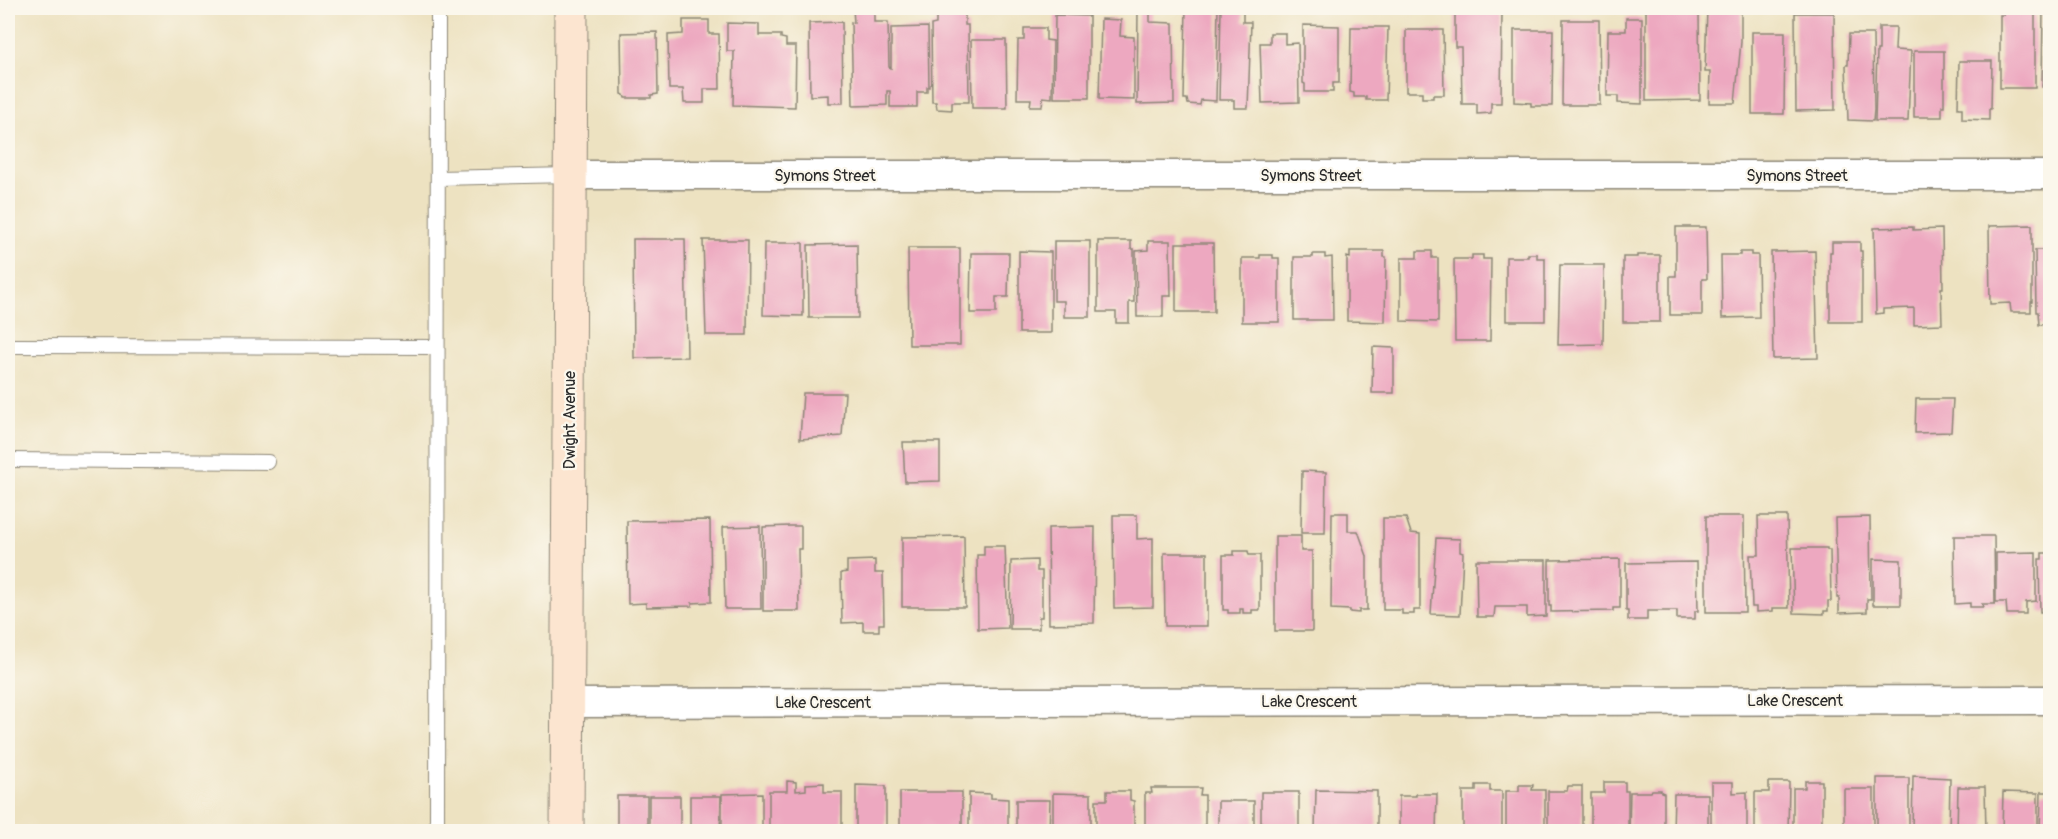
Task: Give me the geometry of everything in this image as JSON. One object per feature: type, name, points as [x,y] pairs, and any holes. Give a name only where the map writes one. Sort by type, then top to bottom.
[{"type":"street","name":"Dwight Avenue","points":[[567,831],[571,8]]},
{"type":"street","name":"Symons Street","points":[[571,176],[2050,175]]},
{"type":"street","name":"Lake Crescent","points":[[568,703],[2050,700]]},
{"type":"lane","points":[[437,831],[438,8]]},
{"type":"lane","points":[[438,178],[571,176]]},
{"type":"lane","points":[[8,346],[437,347]]},
{"type":"lane","points":[[8,460],[268,462]]},
{"type":"building","points":[[853,8],[874,8],[874,22],[888,22],[889,67],[891,68],[891,28],[928,27],[929,87],[927,87],[927,92],[917,92],[917,107],[890,107],[890,91],[887,91],[887,105],[853,106],[851,22],[854,23]]},
{"type":"building","points":[[1138,8],[1150,8],[1150,22],[1173,23],[1174,103],[1137,104]]},
{"type":"building","points":[[1186,8],[1218,8],[1216,101],[1201,100],[1200,105],[1188,104],[1187,99],[1184,99]]},
{"type":"building","points":[[1221,8],[1243,8],[1243,22],[1251,22],[1248,108],[1234,108],[1234,100],[1219,100]]},
{"type":"building","points":[[1646,8],[1678,8],[1678,13],[1699,13],[1700,100],[1646,101]]},
{"type":"building","points":[[1707,8],[1741,8],[1741,42],[1735,103],[1709,103],[1710,72],[1705,72]]},
{"type":"building","points":[[2004,8],[2031,8],[2030,14],[2035,14],[2035,88],[2000,88],[2000,15],[2004,15]]},
{"type":"building","points":[[2043,8],[2050,8],[2050,87],[2042,87]]},
{"type":"building","points":[[1502,10],[1501,103],[1491,103],[1491,113],[1477,114],[1477,104],[1462,104],[1461,47],[1455,47],[1455,11]]},
{"type":"building","points":[[936,11],[965,12],[965,25],[968,25],[969,102],[952,102],[952,110],[937,109],[936,102],[932,102],[931,25],[936,24]]},
{"type":"building","points":[[1795,13],[1834,13],[1835,110],[1796,111]]},
{"type":"building","points":[[1055,15],[1089,16],[1089,98],[1054,98]]},
{"type":"building","points":[[1626,18],[1642,18],[1642,104],[1618,103],[1618,96],[1607,96],[1608,31],[1626,31]]},
{"type":"building","points":[[1101,19],[1121,20],[1120,36],[1134,37],[1134,100],[1099,99]]},
{"type":"building","points":[[683,20],[709,20],[709,34],[719,34],[720,89],[704,89],[704,103],[684,103],[683,89],[669,89],[668,35],[683,34]]},
{"type":"building","points":[[1563,20],[1599,20],[1600,105],[1562,105]]},
{"type":"building","points":[[842,22],[843,103],[828,103],[828,95],[810,96],[809,23]]},
{"type":"building","points":[[727,23],[759,24],[759,35],[781,35],[781,38],[786,39],[786,46],[796,46],[795,107],[733,105],[734,51],[727,51]]},
{"type":"building","points":[[1303,25],[1339,26],[1339,83],[1333,83],[1333,92],[1305,92]]},
{"type":"building","points":[[1351,27],[1388,27],[1386,100],[1366,100],[1366,97],[1354,97],[1354,93],[1350,92]]},
{"type":"building","points":[[1879,27],[1896,27],[1895,50],[1911,51],[1908,121],[1875,121]]},
{"type":"building","points":[[1024,28],[1046,28],[1046,40],[1053,41],[1052,98],[1043,97],[1042,106],[1030,106],[1031,99],[1017,99],[1018,40],[1024,40]]},
{"type":"building","points":[[1406,30],[1443,30],[1444,95],[1422,98],[1422,92],[1406,92]]},
{"type":"building","points":[[1514,30],[1553,30],[1552,106],[1531,106],[1531,103],[1514,102]]},
{"type":"building","points":[[657,32],[658,94],[651,95],[651,98],[625,98],[622,94],[621,33]]},
{"type":"building","points":[[1752,32],[1785,32],[1784,114],[1752,114]]},
{"type":"building","points":[[1270,33],[1285,33],[1285,44],[1298,43],[1299,102],[1262,103],[1260,43],[1270,43]]},
{"type":"building","points":[[1849,34],[1873,34],[1873,121],[1848,120],[1846,65],[1848,65]]},
{"type":"building","points":[[971,40],[1006,40],[1007,108],[972,108]]},
{"type":"building","points":[[1914,51],[1944,51],[1942,117],[1914,117]]},
{"type":"building","points":[[1959,61],[1992,61],[1989,120],[1962,119],[1962,108],[1958,108]]},
{"type":"building","points":[[2032,225],[2031,312],[2011,312],[2010,303],[1990,304],[1989,226]]},
{"type":"building","points":[[1676,227],[1706,227],[1707,279],[1702,279],[1702,315],[1670,315],[1670,276],[1676,276]]},
{"type":"building","points":[[1913,227],[1913,230],[1942,229],[1942,324],[1914,325],[1914,308],[1883,309],[1883,313],[1876,314],[1874,228]]},
{"type":"building","points":[[633,239],[685,239],[687,357],[634,358]]},
{"type":"building","points":[[703,240],[748,240],[747,335],[706,335]]},
{"type":"building","points":[[1054,241],[1090,241],[1090,317],[1064,317],[1064,301],[1054,301]]},
{"type":"building","points":[[1098,241],[1131,241],[1131,249],[1134,249],[1134,302],[1129,302],[1129,323],[1116,323],[1116,312],[1098,312]]},
{"type":"building","points":[[1148,241],[1170,241],[1171,296],[1163,296],[1163,317],[1137,317],[1136,251],[1148,250]]},
{"type":"building","points":[[1832,242],[1860,242],[1862,322],[1830,322]]},
{"type":"building","points":[[764,243],[803,243],[803,316],[763,315]]},
{"type":"building","points":[[1176,243],[1213,243],[1214,312],[1176,312]]},
{"type":"building","points":[[857,244],[858,318],[809,318],[808,245]]},
{"type":"building","points":[[908,248],[960,248],[960,345],[909,345]]},
{"type":"building","points":[[2035,250],[2050,250],[2050,324],[2039,325],[2038,312],[2036,312]]},
{"type":"building","points":[[1019,251],[1051,252],[1051,333],[1019,333]]},
{"type":"building","points":[[1350,251],[1384,251],[1384,257],[1386,257],[1385,322],[1347,321],[1347,257],[1350,258]]},
{"type":"building","points":[[1417,251],[1432,251],[1432,258],[1438,258],[1438,322],[1401,321],[1401,258],[1417,258]]},
{"type":"building","points":[[1815,251],[1818,358],[1773,359],[1771,252]]},
{"type":"building","points":[[1740,252],[1751,252],[1751,255],[1758,255],[1759,317],[1722,318],[1721,255],[1740,255]]},
{"type":"building","points":[[971,253],[1009,253],[1008,297],[996,297],[996,313],[970,313]]},
{"type":"building","points":[[1313,254],[1325,254],[1325,258],[1332,257],[1333,320],[1294,320],[1294,257],[1313,257]]},
{"type":"building","points":[[1528,254],[1537,254],[1537,258],[1545,258],[1545,321],[1506,321],[1506,257],[1528,257]]},
{"type":"building","points":[[1260,255],[1273,255],[1273,258],[1279,258],[1279,322],[1242,322],[1242,258],[1260,258]]},
{"type":"building","points":[[1472,255],[1483,255],[1483,259],[1491,259],[1490,341],[1455,341],[1454,259],[1472,259]]},
{"type":"building","points":[[1637,255],[1660,255],[1660,322],[1623,322],[1623,257],[1637,257]]},
{"type":"building","points":[[1560,265],[1604,265],[1603,344],[1558,345]]},
{"type":"building","points":[[1373,347],[1394,348],[1394,393],[1372,393]]},
{"type":"building","points":[[803,393],[845,393],[842,436],[800,439]]},
{"type":"building","points":[[1916,399],[1953,399],[1951,432],[1915,433]]},
{"type":"building","points":[[903,442],[940,442],[940,481],[905,482]]},
{"type":"building","points":[[1302,471],[1326,472],[1325,533],[1301,533]]},
{"type":"building","points":[[1332,513],[1348,513],[1348,531],[1358,531],[1367,556],[1367,610],[1359,610],[1359,613],[1331,609]]},
{"type":"building","points":[[1113,515],[1137,515],[1137,539],[1153,538],[1153,607],[1114,608]]},
{"type":"building","points":[[1706,516],[1744,516],[1745,612],[1706,612]]},
{"type":"building","points":[[1758,516],[1787,516],[1789,608],[1773,608],[1773,611],[1756,612],[1756,607],[1752,607],[1750,555],[1759,555]]},
{"type":"building","points":[[1870,517],[1871,599],[1867,599],[1867,612],[1839,613],[1835,518]]},
{"type":"building","points":[[1383,518],[1406,518],[1411,533],[1420,534],[1420,610],[1414,610],[1414,614],[1402,614],[1402,610],[1383,610]]},
{"type":"building","points":[[710,520],[711,602],[692,603],[692,606],[646,607],[646,603],[628,604],[627,521]]},
{"type":"building","points":[[760,526],[761,609],[725,609],[723,527]]},
{"type":"building","points":[[801,526],[801,549],[798,549],[799,611],[763,611],[763,527]]},
{"type":"building","points":[[1095,527],[1094,623],[1049,624],[1048,528]]},
{"type":"building","points":[[964,536],[965,607],[902,607],[902,537]]},
{"type":"building","points":[[1275,536],[1301,536],[1301,551],[1312,551],[1312,631],[1275,631]]},
{"type":"building","points":[[1954,536],[1994,536],[1995,604],[1970,607],[1970,603],[1955,604]]},
{"type":"building","points":[[1436,538],[1460,539],[1460,552],[1463,553],[1460,615],[1431,614]]},
{"type":"building","points":[[984,546],[1005,546],[1008,628],[978,629],[977,555],[984,555]]},
{"type":"building","points":[[1792,548],[1827,548],[1830,550],[1831,601],[1828,601],[1828,611],[1824,611],[1824,614],[1794,613]]},
{"type":"building","points":[[1234,551],[1248,551],[1249,555],[1260,555],[1260,610],[1252,610],[1252,613],[1243,613],[1243,609],[1240,609],[1240,613],[1228,613],[1228,610],[1223,610],[1223,555],[1234,555]]},
{"type":"building","points":[[2036,552],[2036,601],[2026,602],[2026,614],[2007,614],[2006,602],[1996,602],[1996,553]]},
{"type":"building","points":[[1164,553],[1207,553],[1207,626],[1165,626]]},
{"type":"building","points":[[2042,553],[2050,553],[2050,612],[2040,612],[2039,559],[2042,559]]},
{"type":"building","points":[[1620,559],[1620,608],[1613,608],[1613,611],[1551,612],[1549,560]]},
{"type":"building","points":[[1873,559],[1901,560],[1901,605],[1873,605]]},
{"type":"building","points":[[875,560],[875,573],[883,573],[884,624],[879,624],[879,631],[863,631],[863,622],[842,623],[841,573],[847,572],[847,561]]},
{"type":"building","points":[[1037,560],[1037,571],[1042,571],[1042,617],[1039,617],[1039,629],[1010,629],[1011,561]]},
{"type":"building","points":[[1476,560],[1546,560],[1546,616],[1527,617],[1527,607],[1495,607],[1494,617],[1477,617]]},
{"type":"building","points":[[1697,562],[1698,611],[1695,611],[1695,619],[1677,619],[1677,611],[1647,611],[1647,620],[1628,620],[1626,563]]},
{"type":"building","points":[[1913,776],[1950,778],[1949,832],[1912,832]]},
{"type":"building","points":[[1877,778],[1909,778],[1909,832],[1877,832]]},
{"type":"building","points":[[787,781],[796,782],[796,791],[806,790],[806,784],[824,783],[824,792],[842,792],[842,832],[769,832],[769,791],[787,791]]},
{"type":"building","points":[[1805,781],[1822,781],[1822,832],[1793,832],[1793,788],[1805,788]]},
{"type":"building","points":[[1604,782],[1625,782],[1625,791],[1628,791],[1628,832],[1591,832],[1591,793],[1604,793]]},
{"type":"building","points":[[1711,782],[1733,782],[1733,793],[1747,792],[1747,832],[1711,832]]},
{"type":"building","points":[[1769,782],[1789,782],[1788,832],[1755,832],[1755,792],[1769,792]]},
{"type":"building","points":[[856,785],[886,786],[886,832],[856,832]]},
{"type":"building","points":[[1476,785],[1490,785],[1490,791],[1502,791],[1502,832],[1463,832],[1463,791],[1476,791]]},
{"type":"building","points":[[1519,785],[1533,785],[1532,790],[1545,790],[1545,832],[1506,832],[1506,791],[1519,791]]},
{"type":"building","points":[[1568,786],[1582,786],[1582,832],[1548,832],[1548,791],[1567,791]]},
{"type":"building","points":[[1958,787],[1985,787],[1986,832],[1957,832]]},
{"type":"building","points":[[1151,788],[1201,788],[1200,795],[1205,795],[1205,832],[1145,832],[1145,793],[1152,793]]},
{"type":"building","points":[[1844,789],[1874,789],[1874,832],[1844,832]]},
{"type":"building","points":[[1316,790],[1377,791],[1377,832],[1315,832]]},
{"type":"building","points":[[1661,790],[1664,793],[1664,832],[1629,832],[1630,792],[1651,792]]},
{"type":"building","points":[[1107,791],[1130,791],[1130,800],[1134,801],[1134,832],[1096,832],[1096,800],[1107,800]]},
{"type":"building","points":[[900,792],[962,792],[962,832],[900,832]]},
{"type":"building","points":[[1261,792],[1299,792],[1299,832],[1261,832]]},
{"type":"building","points":[[2003,792],[2038,793],[2038,832],[2002,832]]},
{"type":"building","points":[[2041,792],[2050,792],[2050,832],[2040,832]]},
{"type":"building","points":[[762,793],[762,832],[722,832],[722,794]]},
{"type":"building","points":[[969,793],[991,794],[991,798],[1008,799],[1008,832],[969,832]]},
{"type":"building","points":[[1053,793],[1091,794],[1091,832],[1053,832]]},
{"type":"building","points":[[1416,794],[1437,794],[1436,832],[1399,832],[1399,796],[1416,796]]},
{"type":"building","points":[[1674,794],[1708,794],[1708,832],[1673,832]]},
{"type":"building","points":[[617,796],[647,796],[647,832],[617,832]]},
{"type":"building","points":[[649,796],[680,796],[680,832],[649,832]]},
{"type":"building","points":[[690,796],[721,796],[720,832],[690,832]]},
{"type":"building","points":[[1016,800],[1050,800],[1049,832],[1016,832]]},
{"type":"building","points":[[1218,801],[1254,801],[1254,832],[1218,832]]}]
